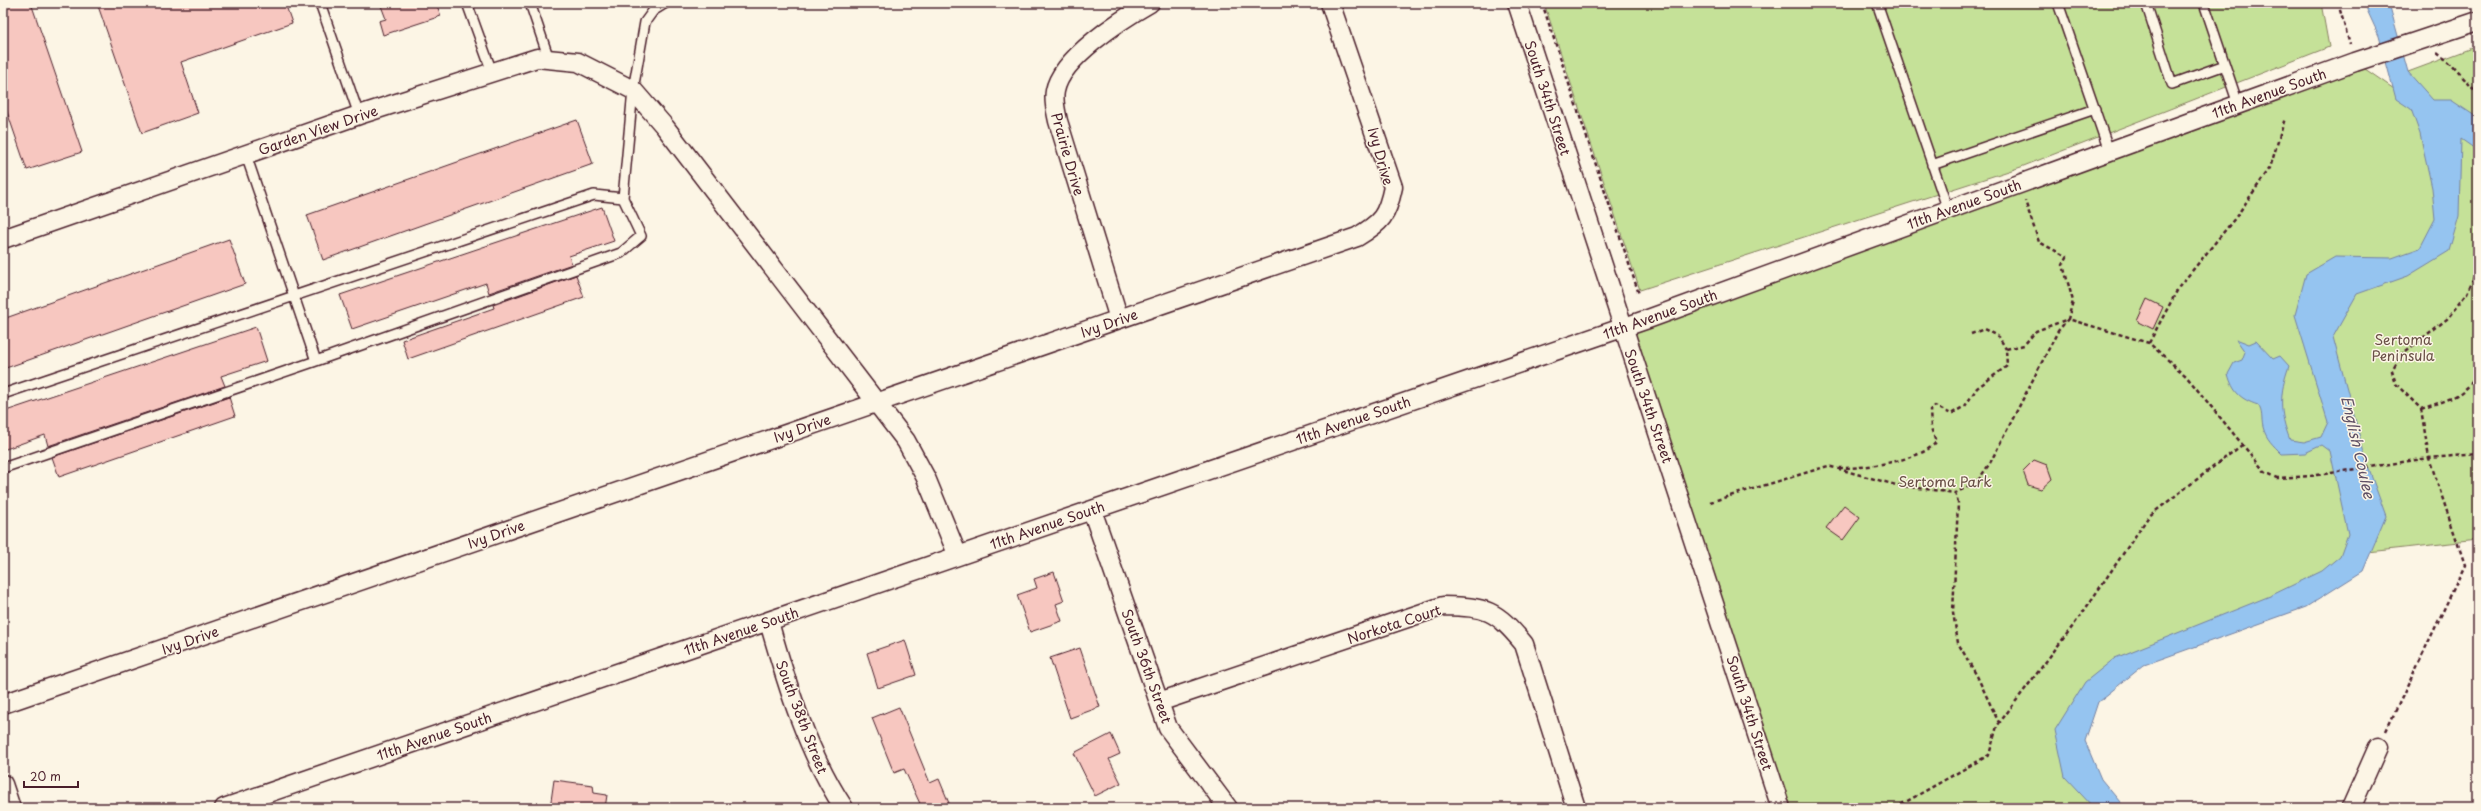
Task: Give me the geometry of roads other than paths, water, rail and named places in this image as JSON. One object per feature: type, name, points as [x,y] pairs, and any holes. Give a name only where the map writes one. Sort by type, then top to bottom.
[{"type":"street","name":"Prairie Drive","points":[[1119,319],[1058,121],[1055,108],[1055,90],[1062,74],[1080,54],[1104,34],[1150,3]]},
{"type":"street","name":"Ivy Drive","points":[[3,704],[1357,237],[1378,225],[1389,205],[1393,187],[1330,3]]},
{"type":"street","name":"South 34th Street","points":[[1517,3],[1622,328],[1782,808]]},
{"type":"street","name":"11th Avenue South","points":[[224,808],[1622,328],[2360,60],[2478,21]]},
{"type":"street","name":"Garden View Drive","points":[[3,239],[359,115],[537,58],[578,62],[633,90]]},
{"type":"street","points":[[633,90],[665,127],[875,403],[906,441],[926,478],[958,556]]},
{"type":"street","name":"South 36th Street","points":[[1092,510],[1168,728],[1228,808]]},
{"type":"street","name":"Norkota Court","points":[[1160,702],[1443,606],[1475,607],[1492,612],[1508,624],[1524,644],[1576,808]]},
{"type":"street","name":"South 38th Street","points":[[768,622],[802,723],[821,769],[844,808]]},
{"type":"street","points":[[2351,808],[2378,747]]},
{"type":"street","points":[[3,784],[11,808]]},
{"type":"lane","points":[[320,3],[359,115]]},
{"type":"lane","points":[[467,3],[492,72]]},
{"type":"lane","points":[[530,3],[549,59]]},
{"type":"lane","points":[[3,468],[316,361],[620,253],[640,236],[623,198],[633,90],[645,22],[653,10],[666,3]]},
{"type":"lane","points":[[1877,3],[1948,210]]},
{"type":"lane","points":[[2058,3],[2109,151]]},
{"type":"lane","points":[[2146,3],[2172,84],[2225,66]]},
{"type":"lane","points":[[2204,3],[2238,104]]},
{"type":"lane","points":[[1932,165],[2095,110]]},
{"type":"lane","points":[[246,155],[316,361]]},
{"type":"lane","points":[[3,394],[594,195],[623,198]]},
{"type":"water","name":"English Coulee","points":[[2367,3],[2392,3],[2390,7],[2408,72],[2433,100],[2451,100],[2478,118],[2478,151],[2461,139],[2459,216],[2449,251],[2408,276],[2357,294],[2333,337],[2367,464],[2386,516],[2363,571],[2306,607],[2144,665],[2098,702],[2085,741],[2101,779],[2125,808],[2094,808],[2065,777],[2055,730],[2085,682],[2115,658],[2270,596],[2322,571],[2340,556],[2348,534],[2330,451],[2322,445],[2305,453],[2282,454],[2270,442],[2266,435],[2263,427],[2261,410],[2258,405],[2246,400],[2238,394],[2232,386],[2228,374],[2234,363],[2242,360],[2245,352],[2236,339],[2249,344],[2256,341],[2273,359],[2280,356],[2289,366],[2283,385],[2282,412],[2290,440],[2304,442],[2321,437],[2328,422],[2295,315],[2306,274],[2335,257],[2392,258],[2420,248],[2435,219],[2432,188],[2420,134],[2411,109],[2396,99],[2379,36],[2367,10]]},
{"type":"park label","name":"Sertoma Peninsula","points":[[2403,348]]},
{"type":"park label","name":"Sertoma Park","points":[[1945,481]]}]
